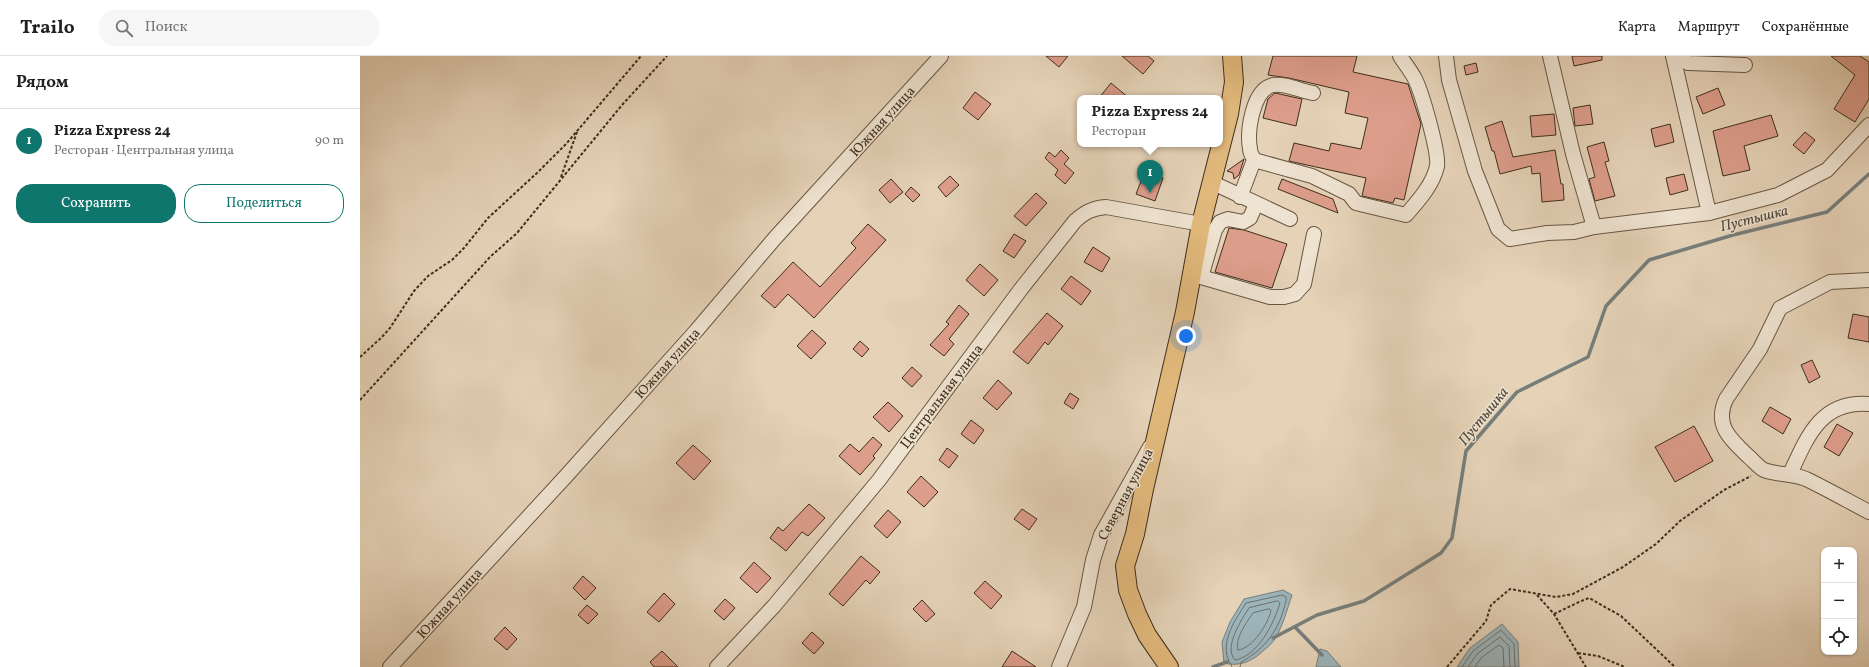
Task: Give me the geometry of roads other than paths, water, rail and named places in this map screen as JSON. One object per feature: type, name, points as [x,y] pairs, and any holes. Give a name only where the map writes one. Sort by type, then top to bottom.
[{"type":"main road","points":[[1223,137],[1229,114],[1234,82],[1232,56]]},
{"type":"main road","points":[[1169,667],[1147,636],[1137,614],[1128,590],[1125,566],[1135,534],[1185,312],[1197,275],[1201,224],[1220,147]]},
{"type":"street","name":"Южная улица","points":[[390,667],[567,475],[696,331],[775,238],[940,56]]},
{"type":"street","points":[[1254,160],[1312,176],[1349,194],[1356,203],[1406,215],[1421,197],[1432,178],[1437,164],[1434,144],[1421,96],[1415,79],[1400,56]]},
{"type":"street","points":[[1446,56],[1449,80],[1475,172],[1498,229],[1510,239],[1547,233],[1574,232],[1594,227],[1709,213],[1778,195],[1827,170],[1869,125]]},
{"type":"street","points":[[1550,56],[1573,154],[1594,227]]},
{"type":"street","points":[[1673,56],[1709,213]]},
{"type":"street","points":[[1677,56],[1688,63],[1745,65]]},
{"type":"street","points":[[1240,197],[1254,160],[1250,150],[1251,115],[1259,95],[1272,86],[1280,85],[1313,93]]},
{"type":"street","points":[[1211,182],[1240,197],[1290,219]]},
{"type":"street","points":[[1256,204],[1250,218],[1243,222],[1228,219],[1220,222],[1215,230],[1197,275],[1270,296],[1284,297],[1295,294],[1304,284],[1314,234]]},
{"type":"street","name":"Центральная улица","points":[[718,667],[774,606],[879,480],[1021,289],[1075,221],[1084,212],[1094,208],[1106,207],[1201,224]]},
{"type":"street","points":[[1869,280],[1830,282],[1780,308],[1760,349],[1726,399],[1722,412],[1723,428],[1731,439],[1764,470],[1790,474],[1804,479],[1869,512]]},
{"type":"street","points":[[1790,474],[1817,423],[1826,414],[1842,407],[1857,403],[1869,404]]},
{"type":"street","name":"Северная улица","points":[[1059,667],[1084,607],[1093,560],[1101,535],[1156,436]]},
{"type":"water","points":[[1283,590],[1292,595],[1283,623],[1274,640],[1260,654],[1251,660],[1241,664],[1224,663],[1222,642],[1230,622],[1244,599]]},
{"type":"water","points":[[1502,624],[1518,642],[1519,667],[1457,667],[1470,648]]},
{"type":"water","points":[[1320,649],[1327,651],[1341,667],[1316,667]]},
{"type":"waterway","name":"Пустышка","points":[[1273,638],[1317,615],[1364,601],[1441,553],[1452,538],[1466,451],[1517,392],[1588,357],[1606,306],[1649,260],[1733,235],[1827,212],[1869,174]]},
{"type":"waterway","points":[[1295,627],[1322,655]]},
{"type":"waterway","points":[[1213,667],[1227,662]]},
{"type":"place","name":"Pizza Express 24","points":[[1150,193]]}]
